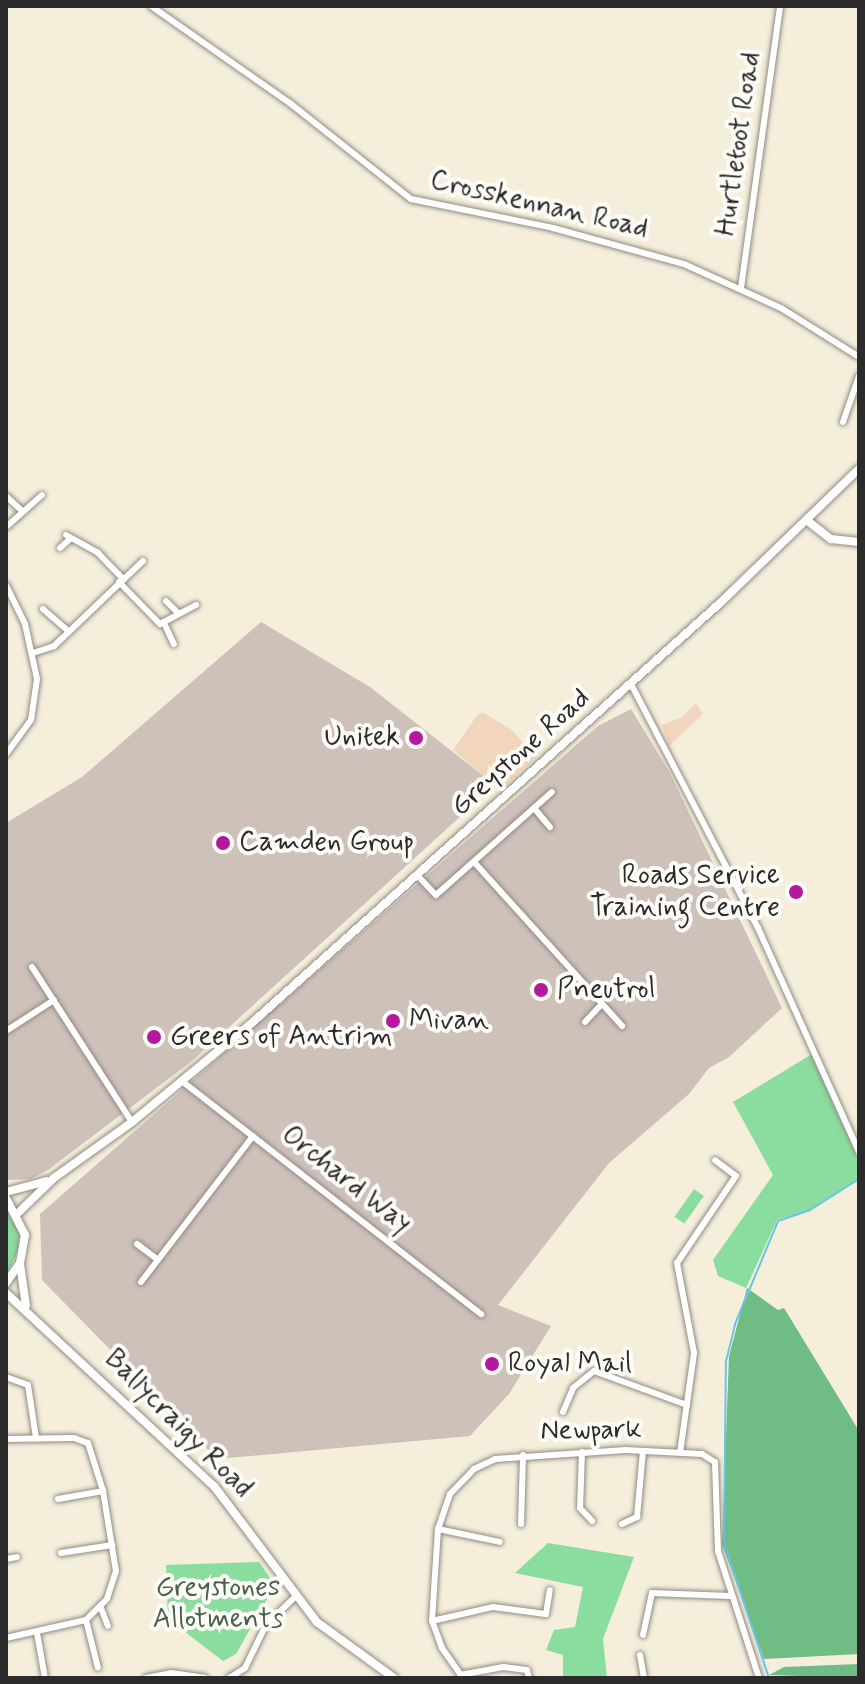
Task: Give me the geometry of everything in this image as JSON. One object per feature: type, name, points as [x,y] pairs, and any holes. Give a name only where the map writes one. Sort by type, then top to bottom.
[{"type":"main road","name":"Greystone Road","points":[[18,1213],[54,1178],[183,1082],[418,876],[809,522],[859,469]]},
{"type":"main road","points":[[809,522],[831,539],[859,542]]},
{"type":"main road","name":"Greystone Road","points":[[6,1192],[54,1178]]},
{"type":"main road","points":[[6,1198],[18,1213],[25,1235],[20,1263],[26,1306]]},
{"type":"main road","points":[[6,1283],[20,1263]]},
{"type":"main road","name":"Ballycraigy Road","points":[[6,1293],[26,1306],[214,1486],[295,1597],[329,1632],[394,1678]]},
{"type":"street","name":"Crosskennan Road","points":[[151,6],[291,104],[411,199],[640,249],[741,288],[859,357]]},
{"type":"street","name":"Hurtletoot Road","points":[[741,288],[780,6]]},
{"type":"street","points":[[843,422],[859,376]]},
{"type":"street","points":[[6,527],[42,495]]},
{"type":"street","points":[[6,496],[22,511]]},
{"type":"street","points":[[60,548],[68,537],[98,553],[165,625],[174,644]]},
{"type":"street","points":[[33,653],[52,647],[143,561]]},
{"type":"street","points":[[6,585],[33,653],[37,676],[33,712],[6,754]]},
{"type":"street","points":[[166,601],[179,614]]},
{"type":"street","points":[[165,625],[196,605]]},
{"type":"street","points":[[43,609],[68,631]]},
{"type":"street","points":[[631,684],[758,928],[859,1152]]},
{"type":"street","points":[[418,876],[436,895],[552,792]]},
{"type":"street","points":[[534,808],[550,827]]},
{"type":"street","points":[[474,862],[622,1026]]},
{"type":"street","points":[[32,967],[132,1122]]},
{"type":"street","points":[[6,1031],[54,1000]]},
{"type":"street","points":[[585,1022],[602,1004]]},
{"type":"street","name":"Orchard Way","points":[[183,1082],[481,1314]]},
{"type":"street","points":[[141,1282],[253,1136]]},
{"type":"street","points":[[680,1453],[694,1353],[677,1263],[736,1176],[715,1160]]},
{"type":"street","points":[[137,1244],[158,1260]]},
{"type":"street","points":[[563,1412],[573,1388],[594,1371],[687,1405]]},
{"type":"street","points":[[6,1377],[28,1385],[36,1438]]},
{"type":"street","points":[[6,1439],[86,1442],[103,1491],[115,1577],[101,1608],[86,1620],[6,1638]]},
{"type":"street","points":[[622,1524],[637,1517],[643,1451]]},
{"type":"street","name":"Newpark","points":[[432,1621],[438,1529],[450,1494],[465,1476],[495,1459],[523,1455],[643,1451],[707,1455],[718,1468],[715,1532],[730,1596],[759,1678]]},
{"type":"street","points":[[582,1452],[580,1508],[592,1521]]},
{"type":"street","points":[[521,1524],[523,1455]]},
{"type":"street","points":[[58,1499],[103,1491]]},
{"type":"street","points":[[438,1529],[500,1542]]},
{"type":"street","points":[[61,1553],[112,1545]]},
{"type":"street","points":[[6,1559],[17,1557]]},
{"type":"street","points":[[529,1678],[527,1670],[503,1667],[462,1677],[432,1621],[493,1607],[546,1614],[550,1590]]},
{"type":"street","points":[[643,1635],[652,1593],[730,1596]]},
{"type":"street","points":[[229,1678],[245,1668],[269,1622],[295,1597]]},
{"type":"street","points":[[101,1608],[108,1626]]},
{"type":"street","points":[[86,1620],[98,1665],[109,1659]]},
{"type":"street","points":[[37,1633],[45,1678]]},
{"type":"street","points":[[640,1655],[644,1678]]},
{"type":"street","points":[[146,1678],[171,1673],[205,1678]]},
{"type":"shaded area","points":[[261,622],[370,687],[495,785],[192,1061],[48,1170],[31,1179],[6,1180],[6,823],[82,777]]},
{"type":"shaded area","points":[[696,703],[703,714],[669,746],[662,725],[682,717]]},
{"type":"shaded area","points":[[631,709],[670,773],[782,1008],[729,1057],[709,1068],[689,1094],[609,1163],[498,1305],[551,1326],[509,1394],[470,1436],[217,1459],[42,1280],[40,1214],[598,726]]},
{"type":"shaded area","points":[[484,713],[512,730],[536,757],[500,790],[453,750],[478,714]]},
{"type":"green space","points":[[812,1054],[859,1161],[859,1179],[810,1210],[777,1220],[746,1288],[718,1276],[713,1260],[773,1175],[733,1102]]},
{"type":"green space","points":[[694,1189],[704,1196],[684,1224],[674,1217]]},
{"type":"green space","points":[[6,1205],[19,1230],[20,1248],[6,1275]]},
{"type":"green space","points":[[747,1288],[778,1310],[784,1308],[859,1431],[859,1654],[764,1659],[722,1544],[729,1356]]},
{"type":"green space","points":[[548,1543],[634,1557],[603,1639],[607,1678],[563,1678],[563,1655],[546,1650],[554,1630],[575,1627],[583,1587],[515,1573]]},
{"type":"green space","name":"Greystones Allotments","points":[[259,1562],[275,1585],[236,1654],[223,1661],[168,1619],[166,1565]]},
{"type":"green space","points":[[859,1664],[859,1678],[769,1675],[784,1667]]},
{"type":"waterway","points":[[769,1678],[724,1543],[726,1361],[735,1324],[778,1221],[810,1210],[859,1179]]},
{"type":"place","name":"Unitek","points":[[416,738]]},
{"type":"place","name":"Camden Group","points":[[223,843]]},
{"type":"place","name":"Roads Service Training Centre","points":[[796,892]]},
{"type":"place","name":"Pneutrol","points":[[541,990]]},
{"type":"place","name":"Mivan","points":[[393,1021]]},
{"type":"place","name":"Greers of Antrim","points":[[154,1037]]},
{"type":"place","name":"Royal Mail","points":[[492,1364]]}]
